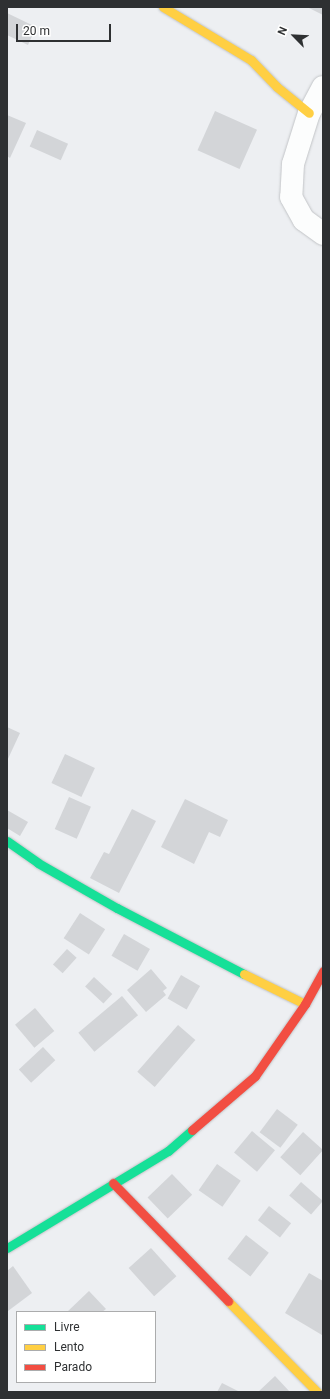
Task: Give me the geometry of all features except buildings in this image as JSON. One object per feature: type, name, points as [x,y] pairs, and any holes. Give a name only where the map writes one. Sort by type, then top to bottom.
[{"type":"street","points":[[163,7],[251,60],[277,87],[309,113]]},
{"type":"street","points":[[323,87],[309,113],[293,164],[291,197],[304,220],[323,234]]},
{"type":"street","points":[[7,841],[38,863],[117,908],[201,953],[305,1004]]},
{"type":"street","points":[[7,1248],[168,1151],[255,1076],[305,1004],[323,971]]},
{"type":"street","points":[[113,1183],[317,1392]]},
{"type":"traffic: fast","points":[[7,841],[38,863],[117,908],[244,974]]},
{"type":"traffic: fast","points":[[7,1248],[168,1151],[192,1130]]},
{"type":"traffic: slow","points":[[163,7],[251,60],[277,87],[309,113]]},
{"type":"traffic: slow","points":[[244,974],[305,1004]]},
{"type":"traffic: slow","points":[[228,1301],[317,1392]]},
{"type":"traffic: jam","points":[[192,1130],[255,1076],[305,1004],[323,971]]},
{"type":"traffic: jam","points":[[113,1183],[228,1301]]}]
